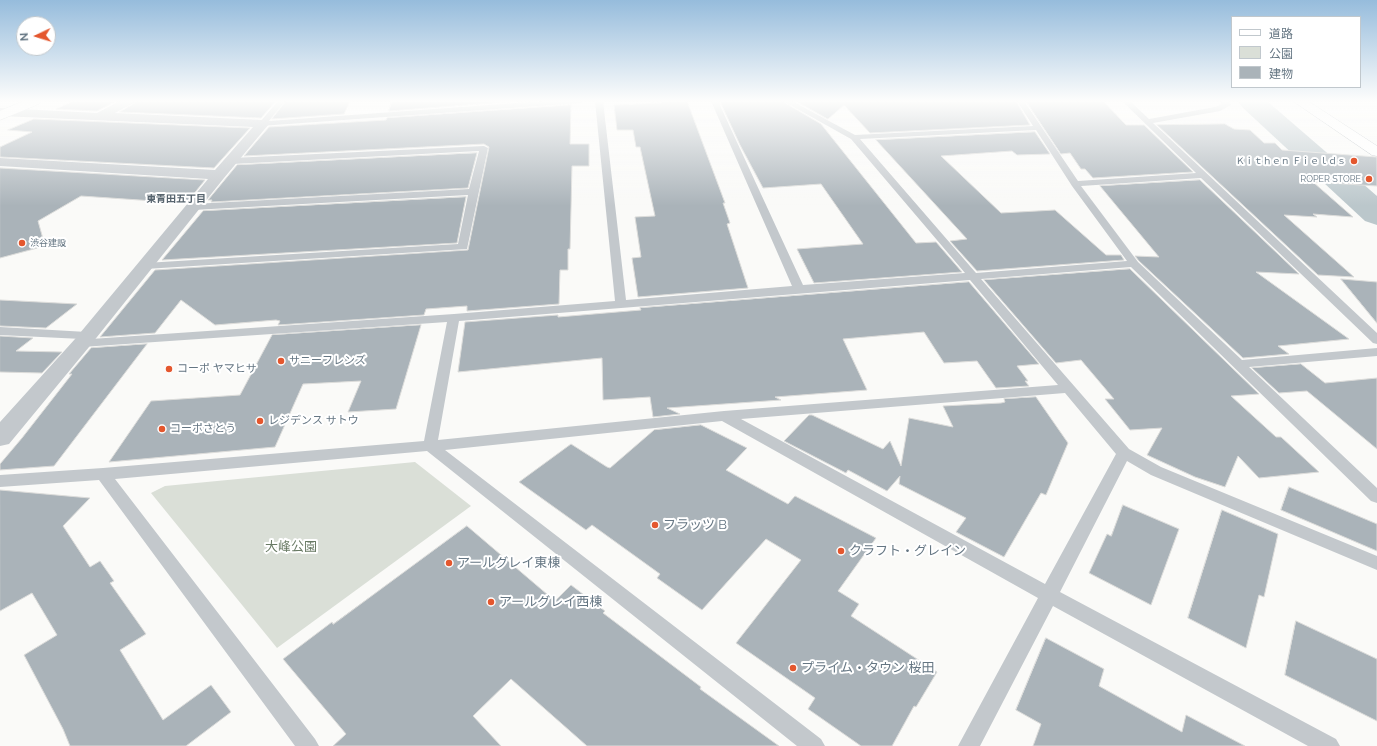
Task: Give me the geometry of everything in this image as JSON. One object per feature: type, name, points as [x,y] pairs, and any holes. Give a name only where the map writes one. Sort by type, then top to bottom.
[{"type":"street","points":[[0,438],[253,136]]},
{"type":"street","points":[[1352,136],[1377,152]]},
{"type":"street","points":[[0,162],[219,175]]},
{"type":"lane","points":[[603,136],[621,304]]},
{"type":"lane","points":[[729,136],[799,289]]},
{"type":"lane","points":[[854,137],[878,136]]},
{"type":"lane","points":[[1044,136],[1075,184],[1134,264],[1377,497]]},
{"type":"lane","points":[[1161,136],[1377,340]]},
{"type":"lane","points":[[854,137],[971,276],[1124,453],[1156,471],[1377,563]]},
{"type":"lane","points":[[145,266],[463,247],[473,192],[484,148],[232,161]]},
{"type":"lane","points":[[1075,184],[1202,175]]},
{"type":"lane","points":[[193,207],[473,192]]},
{"type":"lane","points":[[0,331],[84,339],[454,318],[799,289],[1134,264]]},
{"type":"lane","points":[[430,446],[454,318]]},
{"type":"lane","points":[[1240,364],[1377,352]]},
{"type":"lane","points":[[0,481],[104,474],[430,446],[724,416],[1069,388]]},
{"type":"lane","points":[[724,416],[1049,595],[1329,746]]},
{"type":"lane","points":[[430,446],[814,746]]},
{"type":"lane","points":[[969,746],[1124,453]]},
{"type":"lane","points":[[104,474],[308,746]]},
{"type":"green space","name":"大峰公園","points":[[415,462],[471,506],[277,648],[151,493],[165,486]]},
{"type":"building","points":[[24,136],[243,136],[214,168],[0,157],[0,147]]},
{"type":"building","points":[[261,136],[570,136],[570,144],[589,144],[589,166],[572,166],[570,249],[568,249],[568,270],[560,270],[559,304],[467,311],[467,306],[426,309],[424,315],[278,325],[280,321],[276,320],[215,325],[181,300],[155,333],[100,337],[155,270],[468,250],[489,147],[484,144],[244,156]]},
{"type":"building","points":[[634,136],[700,136],[725,203],[723,203],[730,223],[727,224],[748,288],[638,297],[632,258],[641,257],[635,217],[655,216],[640,147],[636,147]]},
{"type":"building","points":[[736,136],[830,136],[916,243],[936,242],[962,272],[814,283],[797,249],[863,244],[821,184],[763,188]]},
{"type":"building","points":[[959,136],[1038,136],[1050,154],[1017,155],[1012,151],[941,156],[1001,213],[1055,210],[1106,255],[1121,255],[1124,260],[977,271],[950,241],[967,239],[876,140]]},
{"type":"building","points":[[1049,136],[1155,136],[1193,172],[1093,178],[1085,169],[1081,169],[1070,153],[1061,154]]},
{"type":"building","points":[[1169,136],[1256,136],[1264,143],[1275,143],[1282,150],[1377,157],[1377,186],[1313,182],[1353,217],[1313,214],[1317,217],[1284,215],[1354,277],[1318,275]]},
{"type":"building","points":[[477,153],[468,188],[211,202],[212,200],[208,200],[237,165]]},
{"type":"building","points":[[0,168],[205,180],[188,201],[169,202],[81,196],[38,221],[45,246],[0,258]]},
{"type":"building","points":[[1200,180],[1299,274],[1256,272],[1349,339],[1278,346],[1289,354],[1243,358],[1139,261],[1135,256],[1159,257],[1100,186]]},
{"type":"building","points":[[466,197],[457,243],[162,260],[203,211]]},
{"type":"building","points":[[1130,269],[1259,394],[1231,396],[1276,437],[1281,437],[1319,472],[1259,478],[1238,456],[1225,487],[1195,477],[1147,455],[1162,428],[1130,430],[1105,399],[1114,399],[1081,360],[1056,363],[984,280]]},
{"type":"building","points":[[1341,279],[1377,282],[1377,323]]},
{"type":"building","points":[[969,282],[1039,364],[1017,366],[1028,381],[1025,381],[1029,386],[996,388],[977,361],[944,363],[924,332],[843,339],[867,390],[775,397],[781,400],[667,408],[680,414],[653,417],[650,397],[603,400],[602,358],[458,372],[465,322],[558,315],[558,317],[641,310],[640,308]]},
{"type":"building","points":[[0,300],[77,304],[46,328],[0,326]]},
{"type":"building","points":[[421,325],[396,409],[348,412],[361,381],[303,384],[275,447],[109,462],[151,401],[240,395],[272,335]]},
{"type":"building","points":[[0,336],[33,338],[16,351],[62,352],[42,373],[0,372]]},
{"type":"building","points":[[147,344],[54,466],[0,470],[0,464],[72,374],[69,374],[91,348]]},
{"type":"building","points":[[1301,364],[1325,383],[1377,378],[1377,449],[1307,391],[1279,393],[1252,368]]},
{"type":"building","points":[[1036,397],[1068,443],[1046,495],[1041,493],[1004,557],[956,532],[966,518],[899,484],[900,476],[887,491],[848,470],[846,473],[784,441],[809,415],[812,415],[883,449],[890,441],[901,466],[909,418],[953,427],[943,406],[1001,403],[1005,402],[1004,399]]},
{"type":"building","points":[[701,425],[747,448],[726,470],[788,504],[795,496],[876,538],[838,591],[859,604],[851,616],[937,672],[916,707],[914,706],[892,746],[861,746],[808,709],[815,698],[736,643],[801,560],[766,539],[702,610],[657,578],[660,574],[592,525],[586,530],[519,482],[571,444],[610,468],[654,430]]},
{"type":"building","points":[[1289,487],[1377,524],[1377,551],[1281,510]]},
{"type":"building","points":[[0,490],[90,498],[63,526],[90,567],[100,561],[114,581],[110,583],[146,634],[120,650],[163,720],[211,685],[231,712],[186,746],[70,746],[63,729],[24,655],[57,635],[32,593],[0,611]]},
{"type":"building","points":[[1123,505],[1179,529],[1151,605],[1089,573],[1107,534],[1111,536]]},
{"type":"building","points":[[1222,510],[1278,534],[1264,597],[1259,595],[1246,648],[1188,618]]},
{"type":"building","points":[[467,526],[555,601],[571,585],[605,611],[603,613],[701,687],[700,689],[779,746],[587,746],[511,679],[473,716],[501,746],[333,746],[346,734],[283,659],[332,622],[333,624]]},
{"type":"building","points":[[1296,621],[1377,659],[1377,721],[1285,675]]},
{"type":"building","points":[[1046,638],[1104,669],[1099,686],[1182,732],[1186,715],[1245,746],[1033,746],[1041,724],[1016,710]]},
{"type":"waterway","points":[[1290,136],[1377,214]]},
{"type":"place","name":"Ｋｉｔｈｅｎ Ｆｉｅｌｄｓ","points":[[1354,161]]},
{"type":"place","name":"ROPER STORE","points":[[1369,179]]},
{"type":"place","name":"渋谷建設","points":[[22,243]]},
{"type":"place","name":"サニーフレンズ","points":[[281,361]]},
{"type":"place","name":"コーポ ヤマヒサ","points":[[169,369]]},
{"type":"place","name":"レジデンス サトウ","points":[[260,421]]},
{"type":"place","name":"コーポさとう","points":[[162,429]]},
{"type":"place","name":"フラッツ B","points":[[655,525]]},
{"type":"place","name":"クラフト・グレイン","points":[[841,551]]},
{"type":"place","name":"アールグレイ東棟","points":[[449,563]]},
{"type":"place","name":"アールグレイ西棟","points":[[491,602]]},
{"type":"place","name":"プライム・タウン 桜田","points":[[793,668]]},
{"type":"district","name":"東青田五丁目","points":[[176,199]]}]
